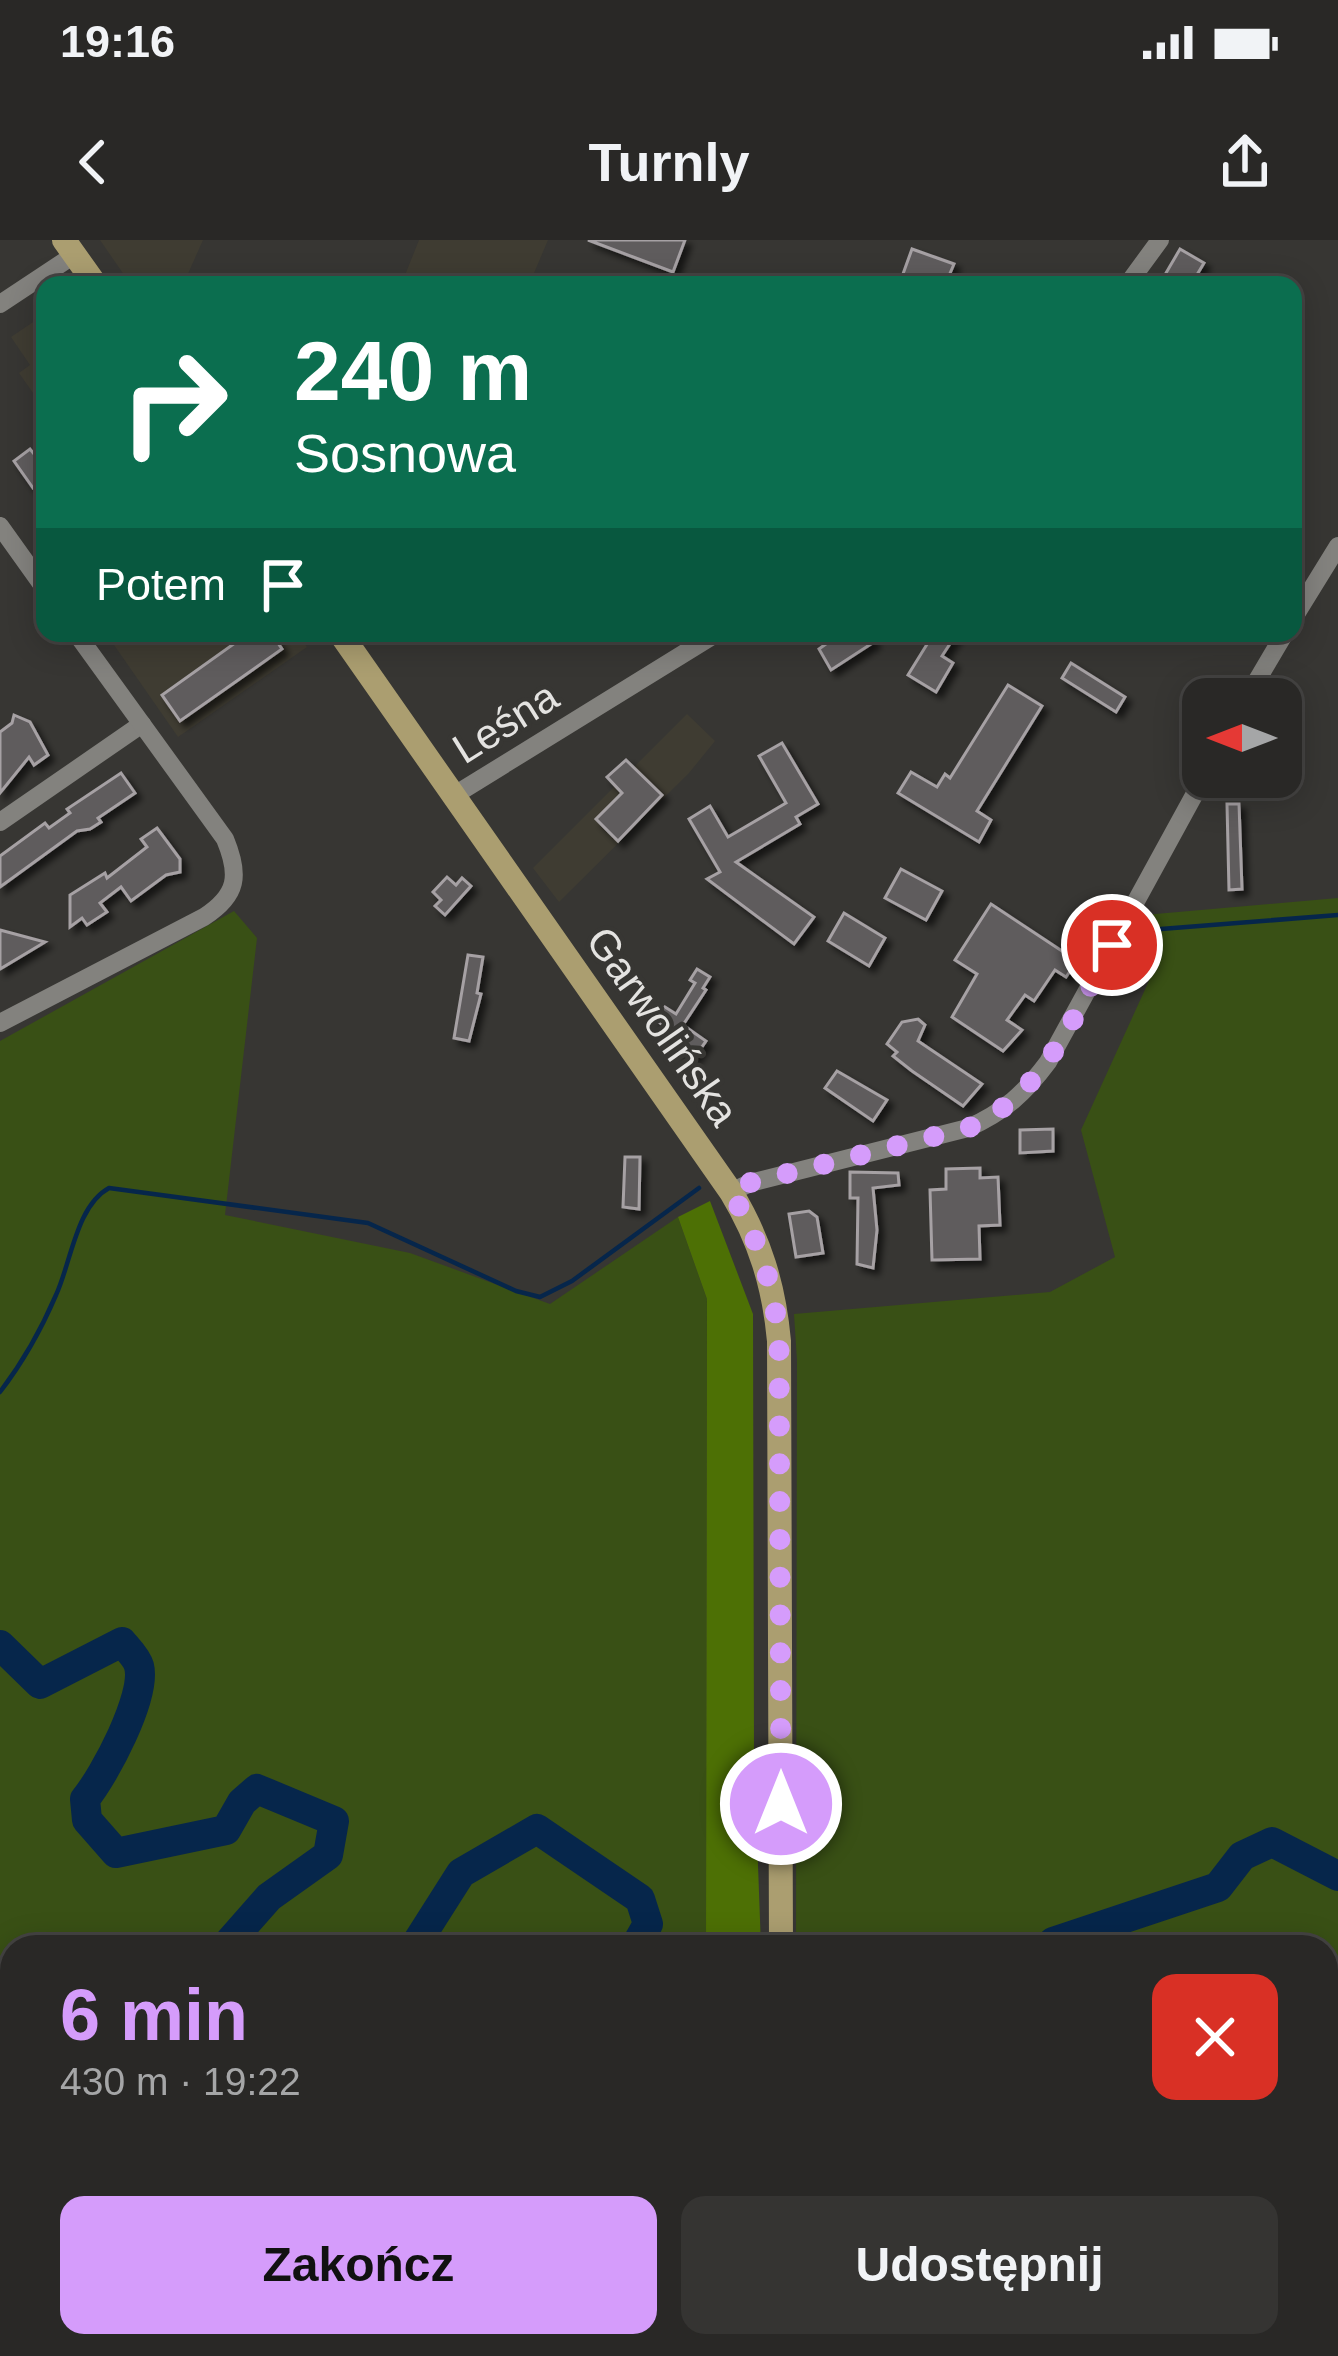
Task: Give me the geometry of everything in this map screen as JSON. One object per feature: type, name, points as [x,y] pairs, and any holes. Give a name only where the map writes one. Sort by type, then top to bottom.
[{"type":"main road","points":[[69,247],[90,276]]},
{"type":"main road","name":"Garwolińska","points":[[346,642],[731,1192],[767,1268],[779,1341],[781,1935]]},
{"type":"street","points":[[1132,276],[1151,242]]},
{"type":"street","points":[[0,304],[69,247]]},
{"type":"street","points":[[3,538],[36,578]]},
{"type":"street","points":[[1302,604],[1338,546]]},
{"type":"street","points":[[0,1023],[221,906],[235,881],[225,839],[83,642]]},
{"type":"street","name":"Leśna","points":[[453,796],[702,642]]},
{"type":"street","points":[[1258,678],[1280,642]]},
{"type":"street","points":[[0,822],[142,724]]},
{"type":"street","points":[[731,1192],[749,1183],[968,1128],[998,1115],[1025,1092],[1048,1062],[1193,798]]},
{"type":"shaded area","points":[[100,240],[203,240],[187,276],[125,276]]},
{"type":"shaded area","points":[[419,240],[548,240],[533,276],[405,276]]},
{"type":"shaded area","points":[[36,320],[36,397],[19,373],[30,365],[11,337]]},
{"type":"shaded area","points":[[303,642],[307,647],[178,737],[114,645]]},
{"type":"shaded area","points":[[687,714],[715,741],[559,902],[533,868]]},
{"type":"green space","points":[[1338,898],[1338,1935],[796,1935],[794,1314],[1050,1292],[1115,1257],[1081,1130],[1158,961],[1144,915]]},
{"type":"green space","points":[[234,911],[257,938],[225,1215],[410,1253],[550,1304],[678,1217],[707,1299],[706,1935],[0,1935],[0,1041]]},
{"type":"green space","points":[[710,1201],[753,1314],[754,1755],[761,1935],[706,1935],[707,1299],[678,1217]]},
{"type":"building","points":[[588,240],[685,240],[673,272]]},
{"type":"building","points":[[912,249],[954,264],[949,276],[902,276]]},
{"type":"building","points":[[1180,249],[1204,263],[1196,276],[1164,276]]},
{"type":"building","points":[[30,449],[34,454],[33,488],[14,461]]},
{"type":"building","points":[[236,642],[277,642],[282,649],[180,721],[162,695]]},
{"type":"building","points":[[829,642],[874,642],[831,670],[819,649]]},
{"type":"building","points":[[928,642],[951,642],[942,656],[953,663],[936,692],[908,675]]},
{"type":"building","points":[[1071,663],[1125,697],[1116,712],[1062,678]]},
{"type":"building","points":[[1008,685],[1042,706],[977,811],[991,820],[979,842],[898,793],[911,772],[937,787],[945,774],[950,778]]},
{"type":"building","points":[[14,715],[30,722],[48,755],[34,765],[29,757],[0,793],[0,732]]},
{"type":"building","points":[[782,743],[818,804],[796,817],[800,824],[736,862],[814,917],[794,944],[707,879],[720,872],[689,819],[710,806],[728,837],[786,803],[759,756]]},
{"type":"building","points":[[626,760],[662,795],[618,841],[596,819],[622,793],[607,777]]},
{"type":"building","points":[[121,773],[135,793],[98,818],[101,822],[77,831],[0,887],[0,856],[45,823],[49,828],[70,813],[67,809]]},
{"type":"building","points":[[1227,804],[1239,804],[1242,889],[1229,890]]},
{"type":"building","points":[[157,828],[180,859],[180,872],[166,875],[131,901],[121,887],[100,903],[107,912],[87,925],[82,918],[70,927],[70,895],[105,873],[107,878],[147,847],[141,839]]},
{"type":"building","points":[[901,869],[942,891],[926,920],[885,898]]},
{"type":"building","points":[[447,877],[456,885],[462,878],[471,886],[445,915],[435,906],[441,900],[433,892]]},
{"type":"building","points":[[991,904],[1077,961],[1066,977],[1055,970],[1034,1001],[1025,995],[1007,1020],[1022,1030],[1003,1051],[952,1017],[977,974],[955,960]]},
{"type":"building","points":[[844,913],[885,938],[869,966],[828,941]]},
{"type":"building","points":[[0,930],[45,942],[0,969]]},
{"type":"building","points":[[468,955],[483,957],[477,993],[481,994],[469,1041],[454,1038]]},
{"type":"building","points":[[697,969],[710,977],[683,1025],[706,1041],[694,1058],[659,1041],[664,1026],[656,1020],[665,1007],[676,1014],[695,983],[690,980]]},
{"type":"building","points":[[918,1019],[925,1025],[918,1041],[982,1084],[963,1106],[893,1056],[897,1052],[887,1044],[902,1022]]},
{"type":"building","points":[[837,1071],[887,1100],[873,1121],[825,1088]]},
{"type":"building","points":[[1053,1129],[1053,1151],[1020,1153],[1020,1130]]},
{"type":"building","points":[[625,1157],[640,1157],[639,1209],[623,1207]]},
{"type":"building","points":[[980,1168],[980,1178],[998,1177],[1000,1225],[979,1226],[980,1259],[932,1260],[930,1190],[946,1189],[946,1169]]},
{"type":"building","points":[[850,1172],[898,1173],[899,1185],[873,1188],[877,1230],[873,1268],[857,1264],[858,1198],[850,1198]]},
{"type":"building","points":[[809,1211],[817,1217],[823,1253],[796,1257],[789,1214]]},
{"type":"waterway","points":[[1161,929],[1338,915]]},
{"type":"waterway","points":[[0,1392],[44,1321],[82,1221],[109,1188],[368,1223],[516,1291],[540,1297],[572,1281],[699,1188]]},
{"type":"waterway","points":[[0,1645],[40,1684],[122,1642],[136,1660],[137,1696],[113,1755],[85,1799],[87,1820],[116,1853],[226,1830],[242,1802],[257,1789],[334,1821],[328,1855],[269,1897],[236,1935]]},
{"type":"waterway","points":[[422,1935],[461,1873],[537,1829],[640,1899],[648,1924],[642,1935]]},
{"type":"waterway","points":[[1074,1935],[1218,1887],[1242,1856],[1272,1842],[1338,1876]]},
{"type":"route","points":[[781,1804],[779,1341],[767,1268],[731,1192],[749,1183],[968,1128],[998,1115],[1025,1092],[1048,1062],[1112,945]]}]
